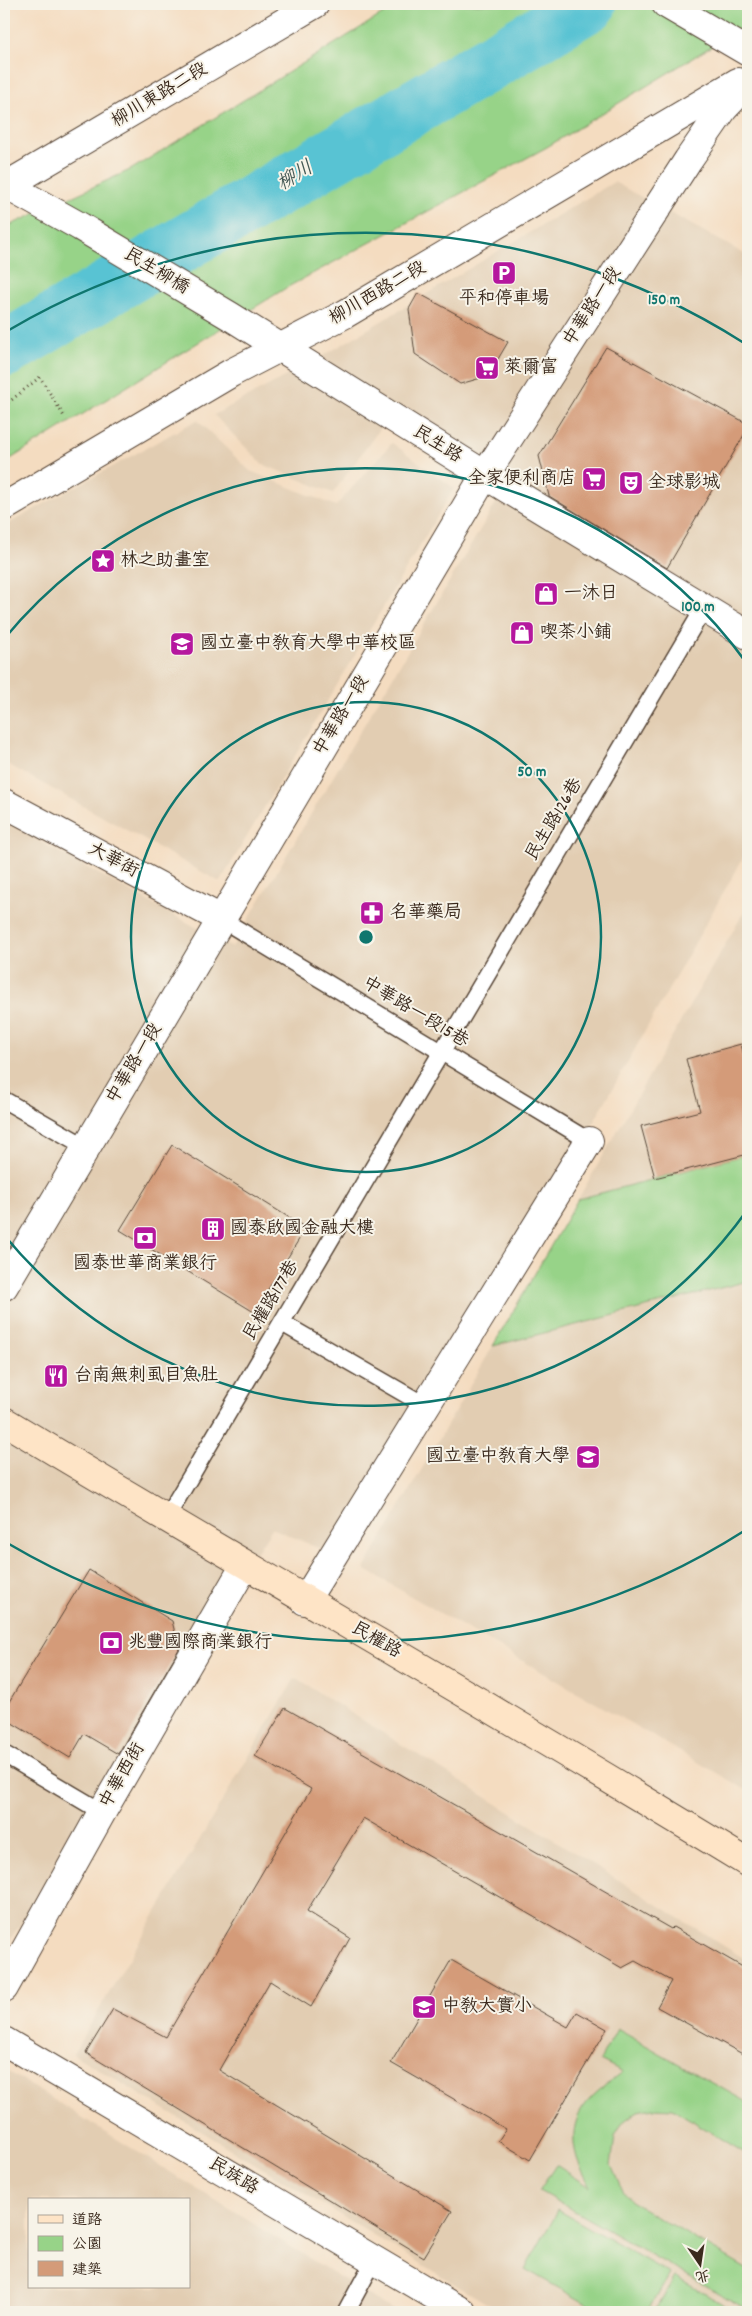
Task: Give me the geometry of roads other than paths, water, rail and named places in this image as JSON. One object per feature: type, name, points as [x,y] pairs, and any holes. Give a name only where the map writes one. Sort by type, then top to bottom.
[{"type":"main road","name":"民權路","points":[[4,1421],[305,1601],[528,1729],[748,1863]]},
{"type":"street","name":"柳川東路二段","points":[[5,186],[315,4]]},
{"type":"street","points":[[674,8],[748,52]]},
{"type":"street","name":"柳川西路二段","points":[[4,507],[231,373],[345,314],[748,75]]},
{"type":"street","name":"中華路一段","points":[[4,1286],[485,475],[688,160],[724,108],[748,83]]},
{"type":"street","name":"民生柳橋","points":[[5,186],[81,227],[230,316]]},
{"type":"street","name":"民生路","points":[[230,316],[485,475],[748,635]]},
{"type":"street","name":"大華街","points":[[4,803],[221,919]]},
{"type":"street","points":[[305,1601],[588,1141]]},
{"type":"street","name":"中華西街","points":[[4,1988],[102,1812],[245,1565]]},
{"type":"street","name":"民族路","points":[[4,2041],[462,2312]]},
{"type":"lane","name":"民生路126巷","points":[[441,1052],[704,608]]},
{"type":"lane","name":"中華路一段15巷","points":[[221,919],[588,1141]]},
{"type":"lane","name":"民權路177巷","points":[[166,1518],[441,1052]]},
{"type":"lane","points":[[4,1100],[86,1147]]},
{"type":"lane","points":[[282,1323],[426,1406]]},
{"type":"lane","points":[[4,1754],[102,1812]]},
{"type":"lane","points":[[346,2312],[374,2260]]},
{"type":"waterway","name":"柳川","points":[[4,350],[589,4]]},
{"type":"place","name":"平和停車場","points":[[504,273]]},
{"type":"place","name":"萊爾富","points":[[487,368]]},
{"type":"place","name":"全家便利商店","points":[[594,479]]},
{"type":"place","name":"全球影城","points":[[631,483]]},
{"type":"place","name":"林之助畫室","points":[[103,561]]},
{"type":"place","name":"一沐日","points":[[546,594]]},
{"type":"place","name":"喫茶小鋪","points":[[522,633]]},
{"type":"place","name":"國立臺中教育大學中華校區","points":[[182,644]]},
{"type":"place","name":"名華藥局","points":[[372,913]]},
{"type":"place","name":"國泰啟國金融大樓","points":[[213,1229]]},
{"type":"place","name":"國泰世華商業銀行","points":[[145,1238]]},
{"type":"place","name":"台南無刺虱目魚肚","points":[[56,1376]]},
{"type":"place","name":"國立臺中教育大學","points":[[588,1457]]},
{"type":"place","name":"兆豐國際商業銀行","points":[[111,1643]]},
{"type":"place","name":"中教大實小","points":[[424,2007]]}]
